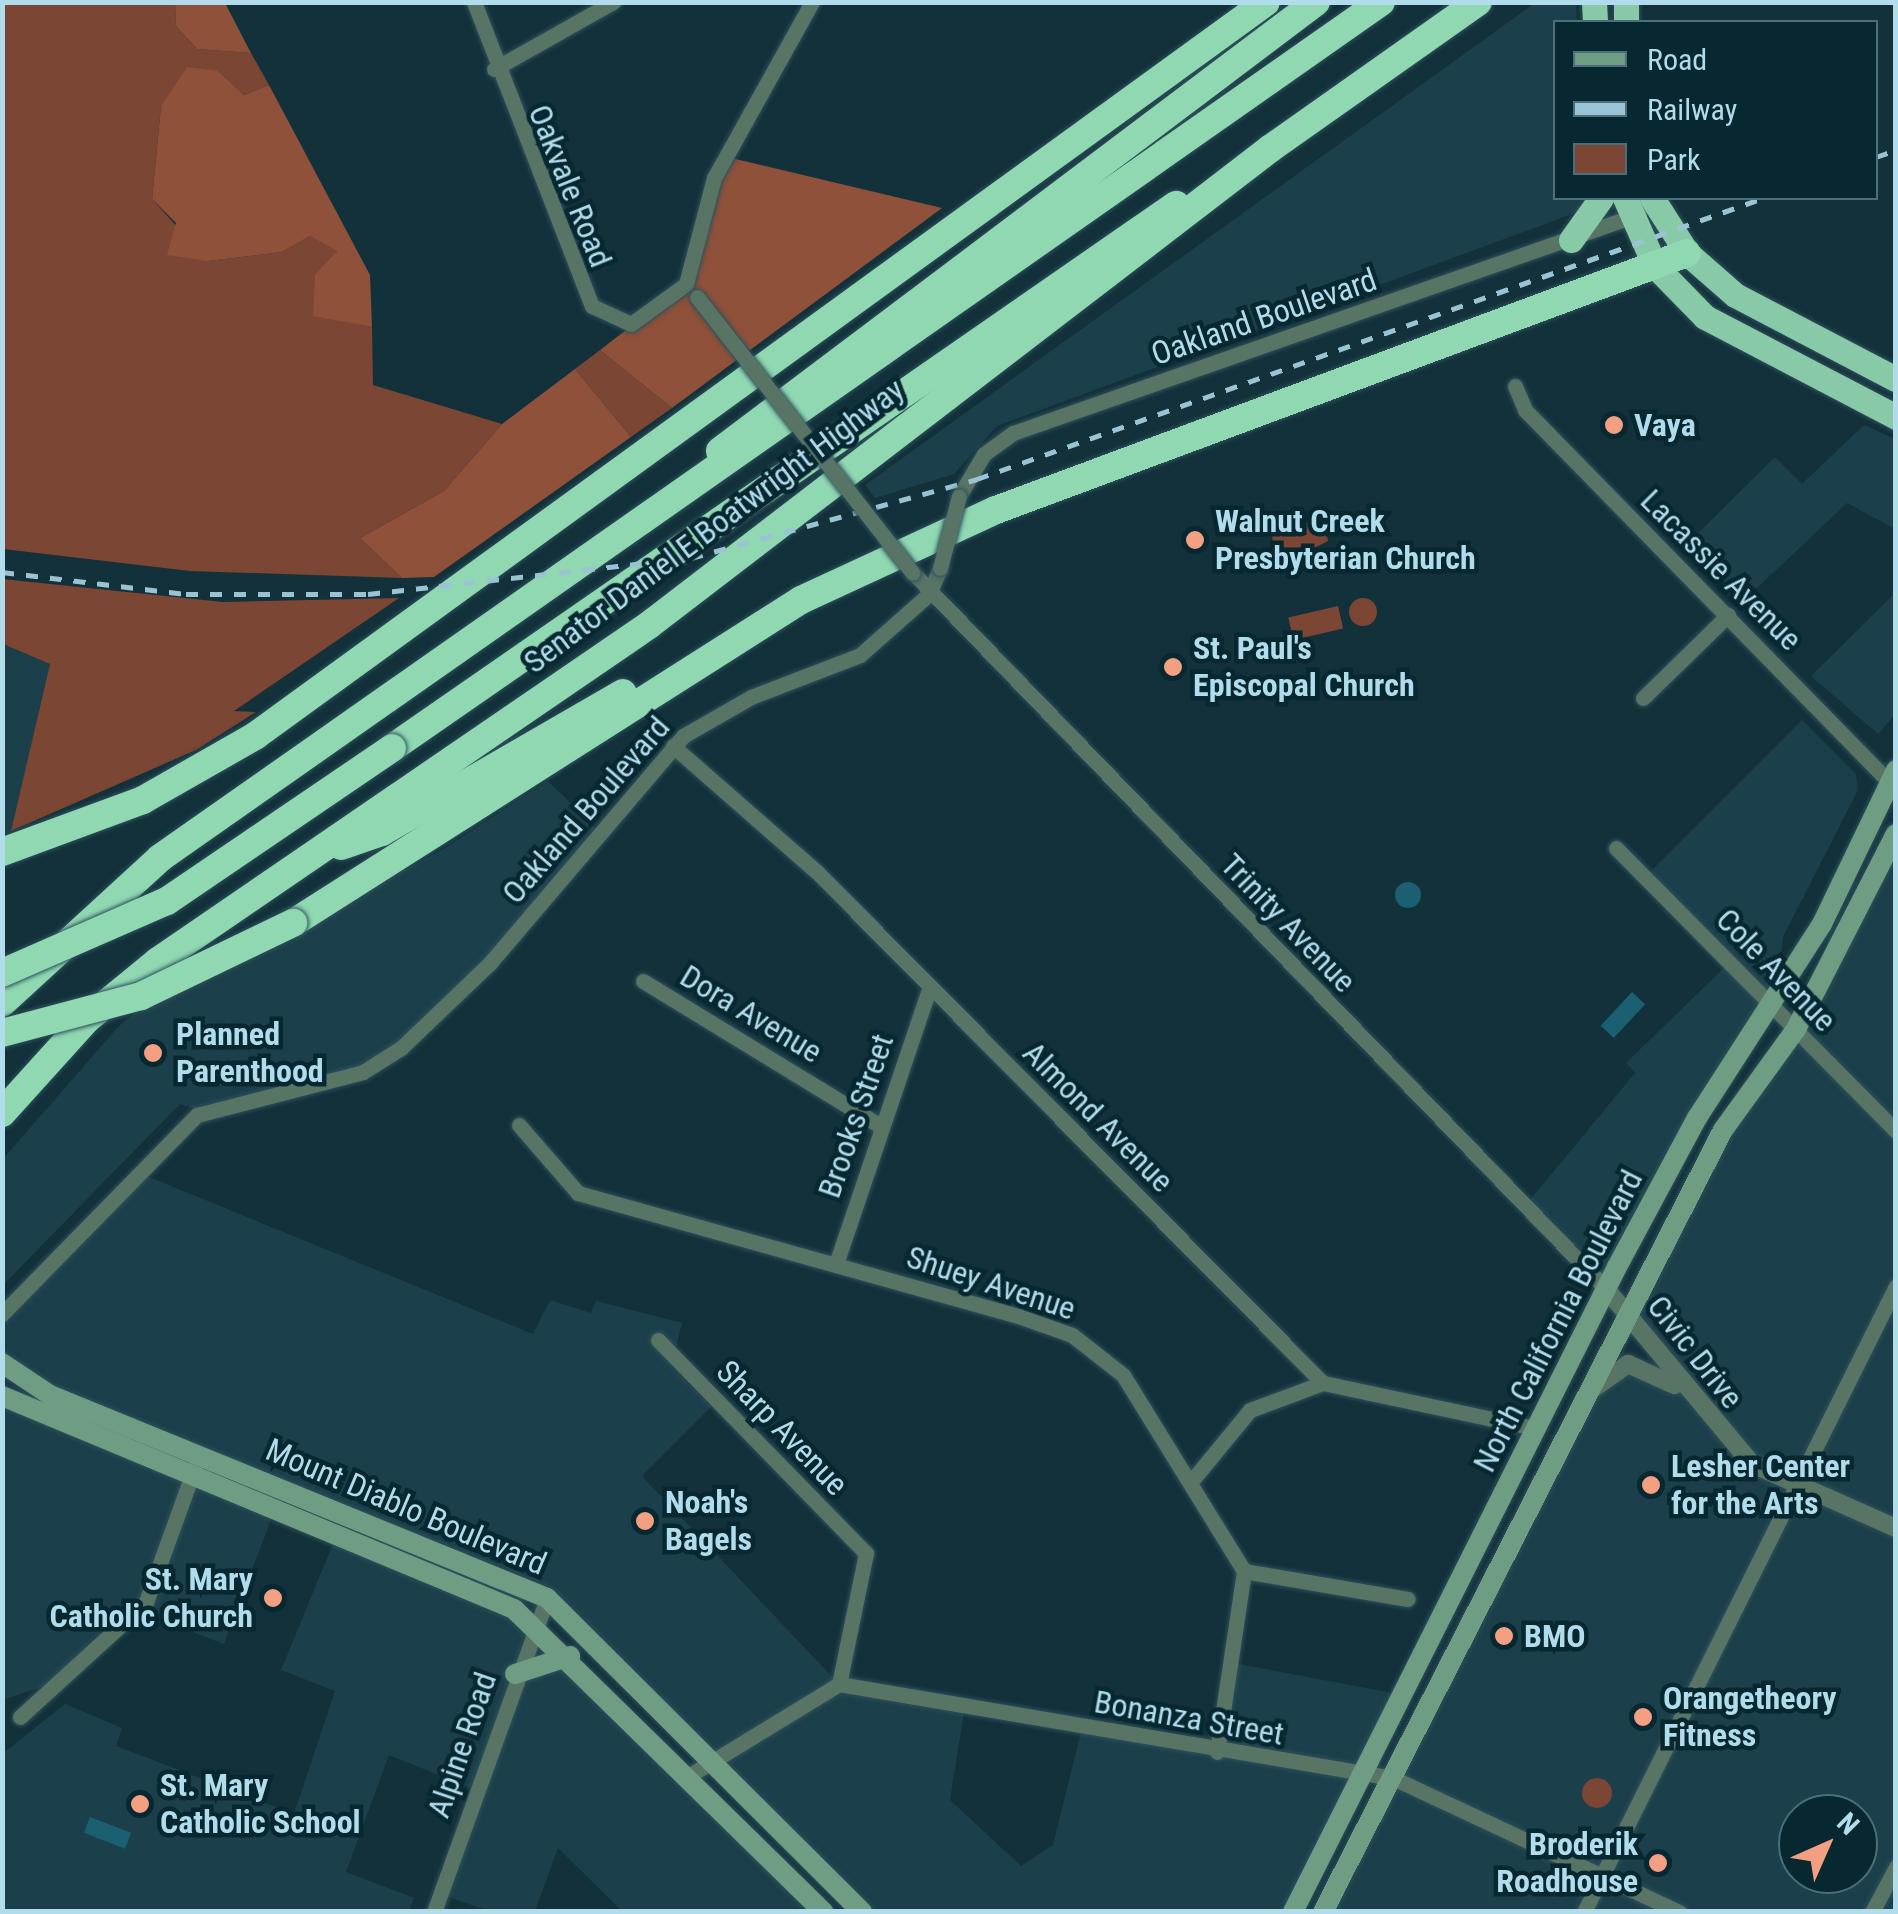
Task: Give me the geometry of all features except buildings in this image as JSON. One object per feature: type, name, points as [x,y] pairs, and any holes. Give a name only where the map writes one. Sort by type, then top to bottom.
[{"type":"highway","points":[[700,475],[740,427],[1316,2]]},
{"type":"highway","name":"Senator Daniel E Boatwright Highway","points":[[2,1002],[134,878],[700,475],[858,374],[1381,2]]},
{"type":"highway","name":"Senator Daniel E Boatwright Highway","points":[[2,1113],[111,997],[306,858],[689,596],[1271,148],[1478,2]]},
{"type":"highway","points":[[2,852],[143,800],[255,736],[1262,5]]},
{"type":"highway","points":[[2,973],[168,901],[1106,248],[1271,148]]},
{"type":"highway","points":[[1571,240],[1600,200]]},
{"type":"highway","points":[[1642,205],[1688,253],[1755,308],[1896,379]]},
{"type":"highway","points":[[1642,205],[1654,266],[1705,318],[1760,353],[1896,417]]},
{"type":"highway","points":[[306,858],[382,832],[504,765],[794,587],[1688,253]]},
{"type":"highway","points":[[2,1033],[142,996],[292,923],[750,630],[996,510]]},
{"type":"main road","name":"North California Boulevard","points":[[1294,1912],[1534,1428],[1697,1118],[1774,1004],[1894,780]]},
{"type":"main road","name":"North California Boulevard","points":[[1323,1912],[1723,1130],[1796,1029],[1896,834]]},
{"type":"main road","name":"Mount Diablo Boulevard","points":[[2,1363],[50,1395],[547,1598],[862,1912]]},
{"type":"main road","name":"Mount Diablo Boulevard","points":[[2,1396],[191,1478],[455,1580],[536,1623],[824,1912]]},
{"type":"main road","points":[[516,1674],[570,1656]]},
{"type":"street","name":"Oakvale Road","points":[[474,2],[494,69],[592,306],[630,324],[692,291]]},
{"type":"street","points":[[494,69],[613,2]]},
{"type":"street","points":[[812,3],[714,178],[692,291],[929,594]]},
{"type":"street","name":"Oakland Boulevard","points":[[2,1314],[197,1115],[363,1072],[401,1048],[490,963],[673,746],[716,714],[860,656],[929,594],[960,496],[984,454],[1013,433],[1571,240],[1642,205]]},
{"type":"street","name":"Lacassie Avenue","points":[[1515,386],[1525,410],[1894,780]]},
{"type":"street","name":"Trinity Avenue","points":[[929,594],[1606,1290]]},
{"type":"street","points":[[1643,698],[1728,615]]},
{"type":"street","name":"Almond Avenue","points":[[673,746],[930,986],[1323,1383]]},
{"type":"street","name":"Cole Avenue","points":[[1616,848],[1896,1132]]},
{"type":"street","name":"Dora Avenue","points":[[643,980],[881,1126]]},
{"type":"street","name":"Brooks Street","points":[[836,1264],[930,986]]},
{"type":"street","name":"Shuey Avenue","points":[[518,1125],[578,1193],[836,1264],[1072,1335],[1123,1375],[1194,1478],[1244,1571]]},
{"type":"street","points":[[1584,1912],[1891,1307],[1896,1286]]},
{"type":"street","name":"Civic Drive","points":[[1606,1290],[1689,1394],[1752,1464],[1796,1490],[1896,1528]]},
{"type":"street","name":"Sharp Avenue","points":[[658,1340],[866,1553],[839,1684]]},
{"type":"street","points":[[1590,1392],[1628,1364],[1689,1394]]},
{"type":"street","points":[[1194,1478],[1250,1410],[1323,1383],[1534,1428]]},
{"type":"street","points":[[20,1717],[146,1602],[200,1454]]},
{"type":"street","points":[[1217,1752],[1244,1571],[1408,1599]]},
{"type":"street","name":"Alpine Road","points":[[434,1912],[516,1674],[547,1598]]},
{"type":"street","points":[[690,1775],[839,1684]]},
{"type":"street","name":"Bonanza Street","points":[[839,1684],[1217,1752],[1393,1778],[1680,1912]]},
{"type":"street","points":[[1872,1912],[1896,1867]]},
{"type":"shaded area","points":[[175,3],[225,3],[251,53],[197,49],[176,26]]},
{"type":"shaded area","points":[[1535,3],[1576,3],[1577,20],[1553,20],[1553,200],[1587,200],[1580,211],[997,426],[954,474],[875,498],[865,485]]},
{"type":"shaded area","points":[[187,67],[218,71],[244,95],[269,85],[370,275],[372,327],[313,316],[315,275],[337,251],[310,236],[282,252],[208,261],[167,255],[176,223],[152,199],[161,106]]},
{"type":"shaded area","points":[[727,157],[942,208],[672,408],[600,350],[686,284]]},
{"type":"shaded area","points":[[575,369],[631,437],[434,577],[402,578],[360,538],[444,491],[502,424]]},
{"type":"shaded area","points":[[1864,425],[1895,439],[1895,529],[1847,503],[1740,604],[1686,545],[1775,457],[1802,484]]},
{"type":"shaded area","points":[[1895,593],[1895,714],[1878,734],[1811,676]]},
{"type":"shaded area","points":[[2,644],[50,664],[11,831],[3,834]]},
{"type":"shaded area","points":[[1802,720],[1856,774],[1858,790],[1783,937],[1775,1004],[1607,1290],[1525,1206],[1635,1073],[1626,1063],[1729,963],[1645,877]]},
{"type":"shaded area","points":[[548,781],[600,832],[490,963],[363,1072],[204,1112],[180,1104],[3,1285],[3,1159],[117,1028],[146,1003],[442,850]]},
{"type":"shaded area","points":[[1895,834],[1895,1911],[1323,1912],[1590,1392],[1621,1366],[1685,1392],[1627,1312],[1723,1130],[1796,1029]]},
{"type":"shaded area","points":[[1408,882],[1417,886],[1421,895],[1417,904],[1408,908],[1399,904],[1395,895],[1399,886]]},
{"type":"shaded area","points":[[1632,992],[1645,1004],[1614,1038],[1601,1026]]},
{"type":"shaded area","points":[[144,1175],[533,1334],[550,1300],[591,1313],[596,1301],[682,1323],[671,1366],[711,1407],[642,1476],[839,1684],[965,1706],[950,1800],[1021,1866],[1053,1845],[1082,1728],[1217,1752],[1233,1663],[1404,1695],[1293,1911],[862,1911],[572,1619],[3,1363],[2,1315]]},
{"type":"shaded area","points":[[3,1396],[274,1512],[224,1644],[127,1607],[44,1686],[3,1700]]},
{"type":"shaded area","points":[[336,1537],[536,1623],[516,1673],[554,1655],[823,1911],[622,1911],[558,1848],[535,1911],[489,1911],[440,1894],[476,1790],[389,1755],[346,1872],[414,1898],[409,1911],[3,1911],[2,1754],[65,1704],[122,1728],[116,1746],[294,1814],[335,1691],[281,1670]]},
{"type":"shaded area","points":[[90,1817],[131,1833],[125,1849],[84,1833]]},
{"type":"green space","points":[[2,3],[175,3],[176,26],[197,49],[251,53],[269,85],[244,95],[218,71],[161,106],[152,199],[208,261],[282,252],[310,236],[337,250],[313,315],[372,327],[373,385],[502,424],[444,491],[360,538],[402,578],[190,571],[3,549]]},
{"type":"green space","points":[[600,350],[672,408],[631,437],[575,369]]},
{"type":"green space","points":[[1323,518],[1328,541],[1274,568],[1272,531]]},
{"type":"green space","points":[[2,579],[223,602],[399,598],[234,711],[256,712],[196,750],[11,831],[50,664],[3,644]]},
{"type":"green space","points":[[1363,598],[1373,602],[1377,612],[1373,622],[1363,626],[1353,622],[1349,612],[1353,602]]},
{"type":"green space","points":[[1338,606],[1343,628],[1293,640],[1288,617]]},
{"type":"green space","points":[[1597,1778],[1608,1782],[1612,1793],[1608,1804],[1597,1808],[1586,1804],[1582,1793],[1586,1782]]},
{"type":"railway","points":[[1878,156],[1896,150]]},
{"type":"railway","points":[[2,572],[186,594],[368,594],[691,558],[977,479],[1757,200]]},
{"type":"place","name":"Vaya","points":[[1614,425]]},
{"type":"place","name":"Walnut Creek Presbyterian Church","points":[[1195,540]]},
{"type":"place","name":"St. Paul's Episcopal Church","points":[[1173,667]]},
{"type":"place","name":"Planned Parenthood","points":[[153,1053]]},
{"type":"place","name":"Lesher Center for the Arts","points":[[1651,1485]]},
{"type":"place","name":"Noah's Bagels","points":[[645,1521]]},
{"type":"place","name":"St. Mary Catholic Church","points":[[273,1598]]},
{"type":"place","name":"BMO","points":[[1504,1636]]},
{"type":"place","name":"Orangetheory Fitness","points":[[1643,1717]]},
{"type":"place","name":"St. Mary Catholic School","points":[[140,1804]]},
{"type":"place","name":"Broderik Roadhouse","points":[[1658,1863]]}]
